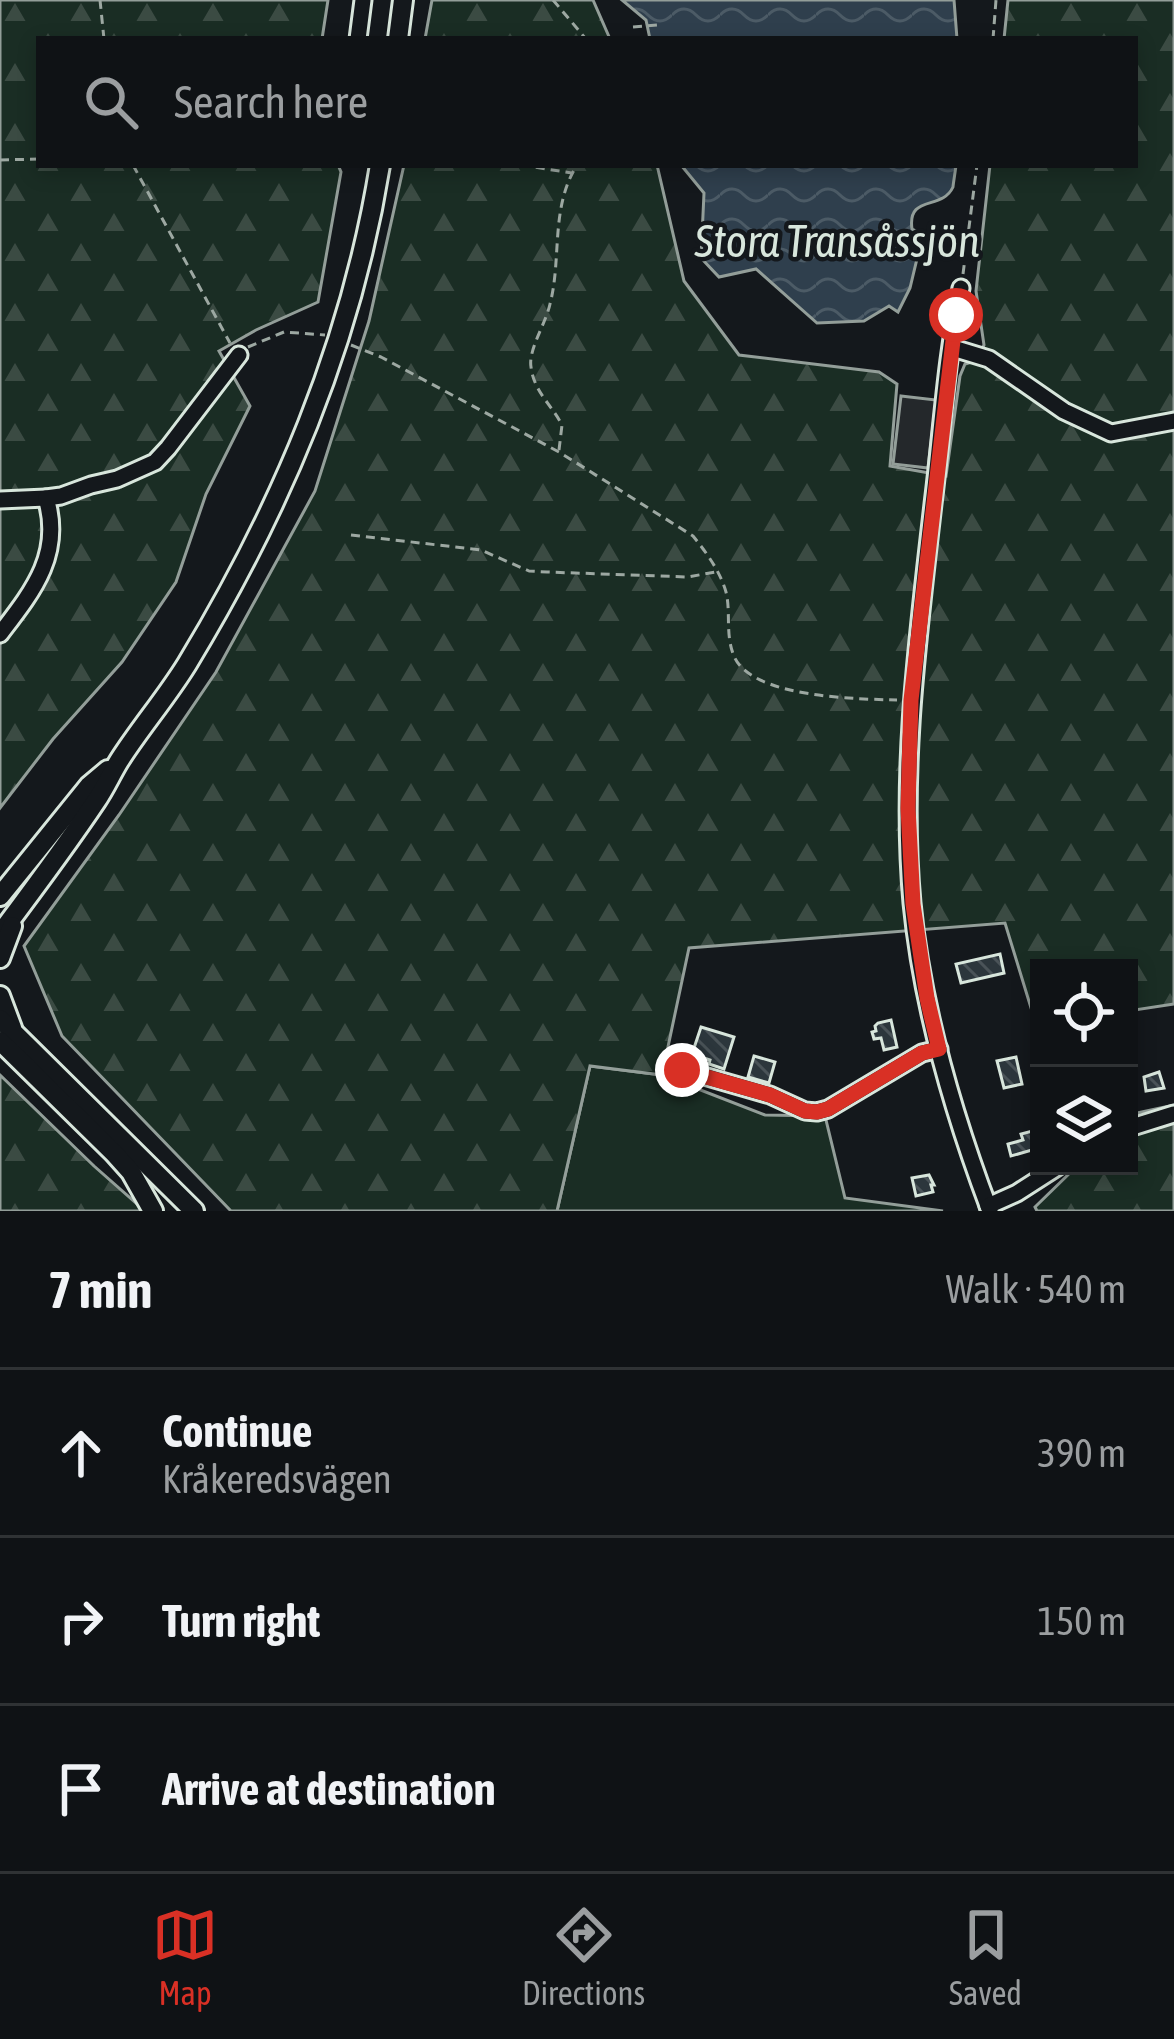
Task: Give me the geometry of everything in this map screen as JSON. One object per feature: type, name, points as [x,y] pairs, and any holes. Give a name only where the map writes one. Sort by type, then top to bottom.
[{"type":"main road","points":[[398,36],[403,0]]},
{"type":"main road","points":[[0,934],[184,670],[278,500],[339,341],[379,168]]},
{"type":"main road","points":[[0,896],[89,787],[120,759]]},
{"type":"main road","points":[[0,958],[21,906]]},
{"type":"main road","points":[[0,996],[5,1031],[130,1172],[153,1211]]},
{"type":"main road","points":[[5,1031],[194,1211]]},
{"type":"street","points":[[358,36],[363,0]]},
{"type":"street","points":[[962,288],[911,700],[908,808],[913,904],[939,1049],[989,1209],[1046,1175]]},
{"type":"street","points":[[952,348],[989,359],[1064,411],[1111,433],[1174,421]]},
{"type":"street","points":[[0,500],[61,496],[155,462],[246,349]]},
{"type":"street","points":[[0,634],[45,567],[53,522],[46,498]]},
{"type":"street","points":[[682,1070],[817,1112],[922,1053],[939,1049]]},
{"type":"street","points":[[1138,1125],[1174,1114]]},
{"type":"path","points":[[100,0],[104,36]]},
{"type":"path","points":[[553,0],[583,36]]},
{"type":"path","points":[[993,36],[996,0]]},
{"type":"path","points":[[632,27],[658,25]]},
{"type":"path","points":[[0,160],[36,159]]},
{"type":"path","points":[[136,168],[233,350],[284,332],[298,332],[325,334],[381,357],[559,452],[693,536],[726,592],[734,657],[753,676],[820,697],[911,700]]},
{"type":"path","points":[[540,168],[572,173]]},
{"type":"path","points":[[559,452],[562,425],[536,388],[530,355],[551,302],[561,207],[575,168]]},
{"type":"path","points":[[962,288],[977,168]]},
{"type":"path","points":[[351,535],[481,550],[529,571],[688,577],[717,572]]},
{"type":"green space","points":[[0,0],[328,0],[322,36],[36,36],[36,168],[339,168],[341,172],[318,302],[219,351],[250,406],[206,494],[176,582],[122,662],[0,808]]},
{"type":"green space","points":[[432,0],[593,0],[609,36],[426,36]]},
{"type":"green space","points":[[1008,0],[1174,0],[1174,1004],[1138,1009],[1138,959],[1030,959],[1030,1005],[1005,923],[689,948],[662,1075],[590,1066],[557,1211],[231,1211],[62,1036],[24,946],[216,672],[315,491],[369,321],[403,168],[658,168],[684,281],[739,355],[879,372],[897,384],[890,466],[946,476],[960,376],[984,345],[976,291],[990,168],[1138,168],[1138,36],[1004,36]]},
{"type":"green space","points":[[590,1066],[662,1075],[765,1115],[825,1116],[845,1198],[943,1211],[557,1211]]},
{"type":"green space","points":[[0,1075],[94,1166],[145,1211],[0,1211]]},
{"type":"green space","points":[[1174,1105],[1174,1211],[1037,1211],[1035,1207],[1068,1175],[1138,1175],[1138,1113]]},
{"type":"shaded area","points":[[901,396],[936,400],[928,468],[893,464]]},
{"type":"water","points":[[622,0],[954,0],[957,36],[649,36],[646,20]]},
{"type":"water","name":"Stora Transåssjön","points":[[683,168],[956,168],[948,194],[920,207],[912,218],[912,229],[922,234],[921,242],[910,288],[898,312],[889,306],[864,321],[817,323],[756,269],[719,277],[701,258],[704,193]]},
{"type":"building","points":[[1000,954],[1004,973],[961,983],[956,964]]},
{"type":"building","points":[[891,1020],[897,1047],[884,1050],[881,1038],[874,1039],[872,1032],[878,1023]]},
{"type":"building","points":[[701,1027],[734,1037],[724,1069],[692,1054]]},
{"type":"building","points":[[754,1056],[775,1062],[769,1083],[748,1077]]},
{"type":"building","points":[[1016,1057],[1022,1084],[1004,1088],[997,1061]]},
{"type":"building","points":[[1159,1072],[1164,1088],[1146,1091],[1144,1077]]},
{"type":"building","points":[[1030,1132],[1030,1151],[1011,1156],[1008,1144],[1023,1140],[1021,1134]]},
{"type":"building","points":[[929,1175],[933,1192],[916,1196],[912,1178]]},
{"type":"route","points":[[682,1070],[817,1112],[922,1053],[939,1049],[913,904],[908,808],[911,700],[956,315]]}]
